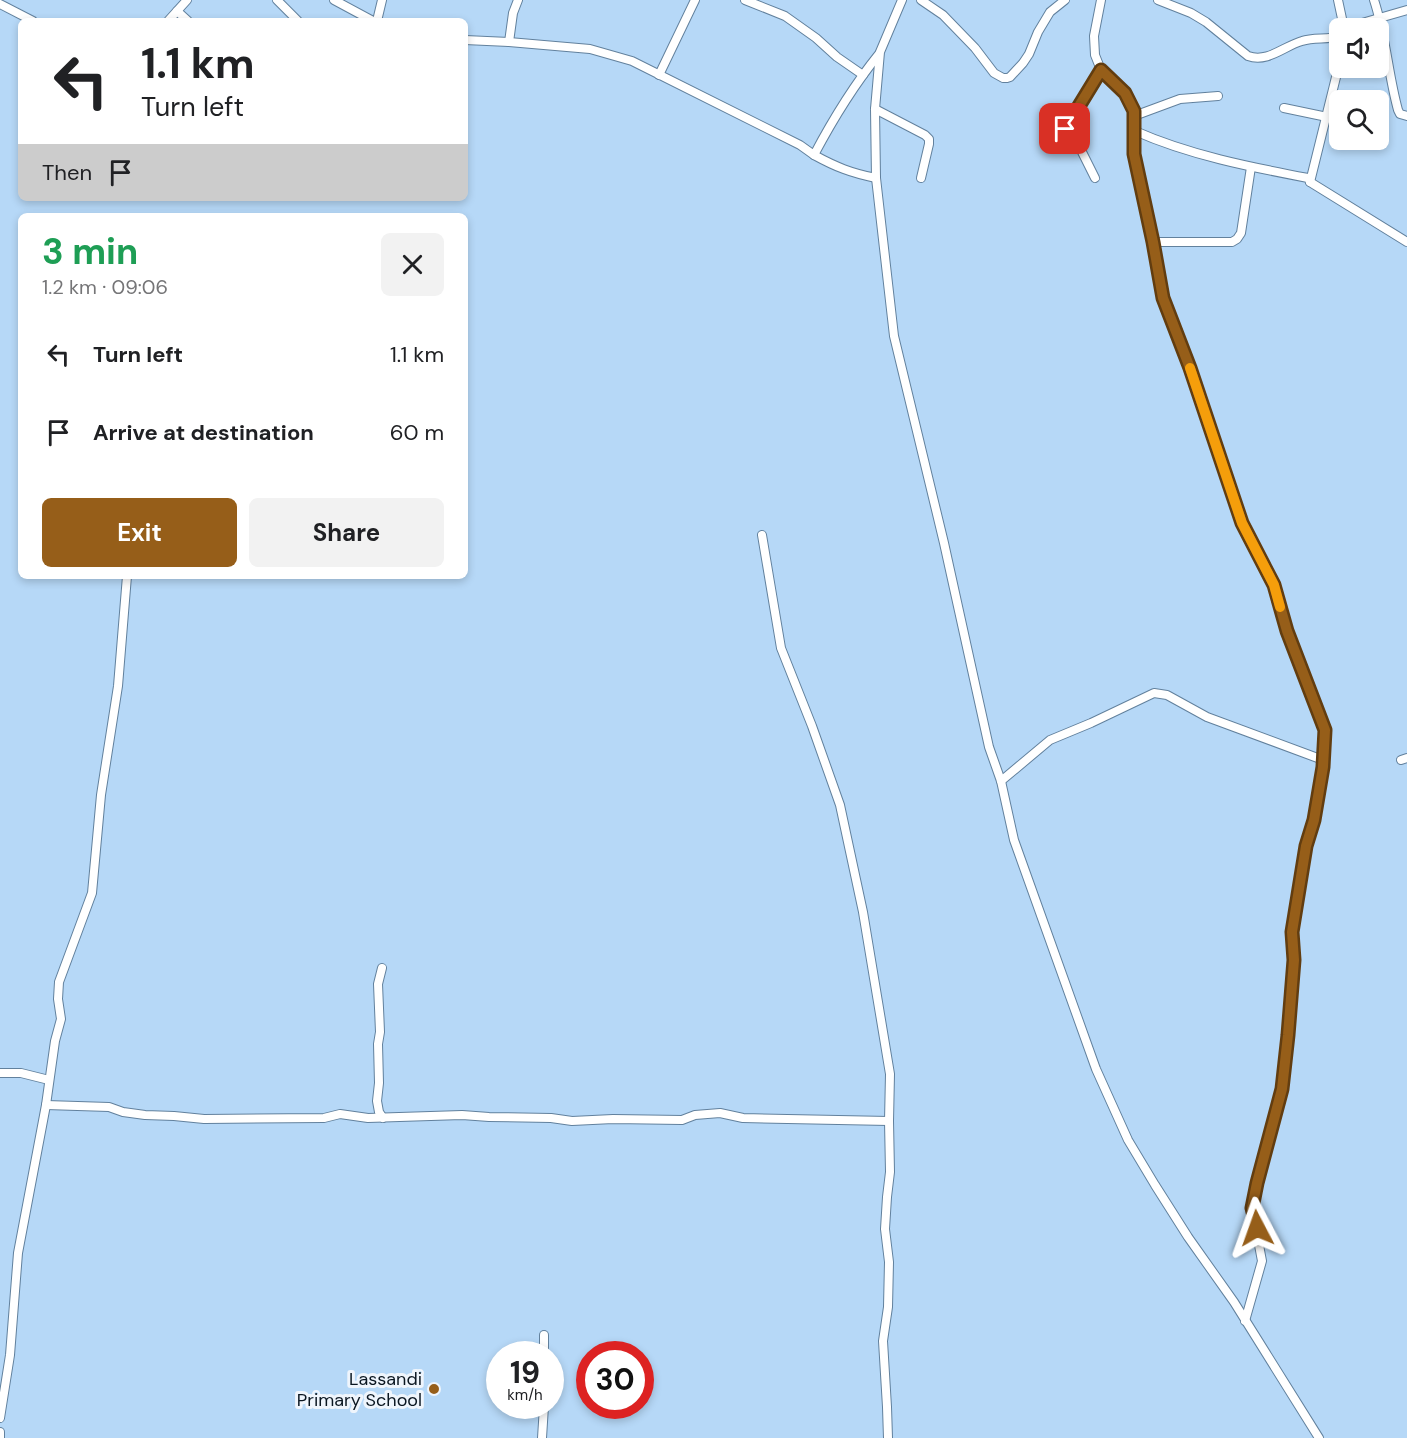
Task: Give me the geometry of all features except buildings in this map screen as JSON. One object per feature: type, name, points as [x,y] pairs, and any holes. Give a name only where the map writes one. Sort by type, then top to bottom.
[{"type":"street","points":[[171,18],[187,0]]},
{"type":"street","points":[[277,0],[295,18]]},
{"type":"street","points":[[334,0],[369,18]]},
{"type":"street","points":[[376,18],[382,0]]},
{"type":"street","points":[[509,42],[513,13],[518,0]]},
{"type":"street","points":[[659,75],[695,0]]},
{"type":"street","points":[[745,0],[785,16],[863,75]]},
{"type":"street","points":[[814,155],[829,127],[880,52],[902,0]]},
{"type":"street","points":[[921,0],[943,15],[975,48],[994,73],[1007,78],[1011,77],[1029,54],[1050,12],[1065,0]]},
{"type":"street","points":[[1158,0],[1191,13],[1206,22],[1248,56],[1254,58],[1275,53],[1301,41],[1329,37]]},
{"type":"street","points":[[1338,0],[1342,18]]},
{"type":"street","points":[[1374,0],[1380,18],[1407,10]]},
{"type":"street","points":[[1100,1],[1094,36],[1095,55],[1101,70],[1125,93],[1134,111],[1134,154],[1163,298],[1190,368],[1242,523],[1274,585],[1287,631],[1325,730],[1318,798],[1306,846],[1292,932],[1294,960],[1282,1089],[1252,1208],[1262,1261],[1245,1321]]},
{"type":"street","points":[[0,4],[27,18]]},
{"type":"street","points":[[177,11],[185,18]]},
{"type":"street","points":[[468,40],[590,49],[632,61],[790,140],[837,167],[853,174],[876,178]]},
{"type":"street","points":[[880,52],[875,109],[876,178],[894,336],[944,543],[989,747],[1002,782],[1014,840],[1093,1059],[1128,1140],[1188,1237],[1234,1302],[1319,1438]]},
{"type":"street","points":[[1095,178],[1081,150],[1064,133],[1101,70]]},
{"type":"street","points":[[1389,71],[1398,110],[1400,114],[1407,117]]},
{"type":"street","points":[[1310,182],[1336,78]]},
{"type":"street","points":[[1134,116],[1180,99],[1218,96]]},
{"type":"street","points":[[1284,108],[1327,117]]},
{"type":"street","points":[[875,109],[929,139],[921,178]]},
{"type":"street","points":[[1135,131],[1162,143],[1251,167],[1308,178],[1310,182],[1407,242]]},
{"type":"street","points":[[1153,242],[1232,242],[1237,239],[1241,233],[1251,167]]},
{"type":"street","points":[[762,535],[781,648],[840,805],[863,912],[890,1074],[890,1172],[885,1229],[889,1262],[888,1307],[883,1341],[888,1438]]},
{"type":"street","points":[[0,1418],[10,1355],[18,1253],[53,1065],[55,1041],[61,1019],[58,999],[59,982],[92,893],[102,795],[118,686],[127,579]]},
{"type":"street","points":[[1002,782],[1050,740],[1154,693],[1167,695],[1208,717],[1323,760]]},
{"type":"street","points":[[382,968],[378,984],[380,1032],[379,1083],[376,1101],[383,1118]]},
{"type":"street","points":[[0,1073],[21,1073],[49,1080]]},
{"type":"street","points":[[46,1105],[109,1107],[145,1115],[204,1119],[324,1118],[340,1114],[368,1118],[462,1115],[551,1118],[572,1121],[682,1120],[696,1115],[720,1113],[743,1118],[889,1121]]},
{"type":"street","points":[[544,1335],[544,1341]]},
{"type":"street","points":[[542,1438],[543,1419]]},
{"type":"street","points":[[0,1432],[0,1438]]},
{"type":"slow traffic","points":[[1190,368],[1242,523],[1274,585],[1280,607]]},
{"type":"place","name":"Lassandi Primary School","points":[[434,1389]]},
{"type":"route","points":[[1065,129],[1101,70],[1125,93],[1134,111],[1134,154],[1163,298],[1190,368],[1242,523],[1274,585],[1287,631],[1325,730],[1323,767],[1314,820],[1306,846],[1292,932],[1294,960],[1282,1089],[1252,1208],[1257,1228]]}]
